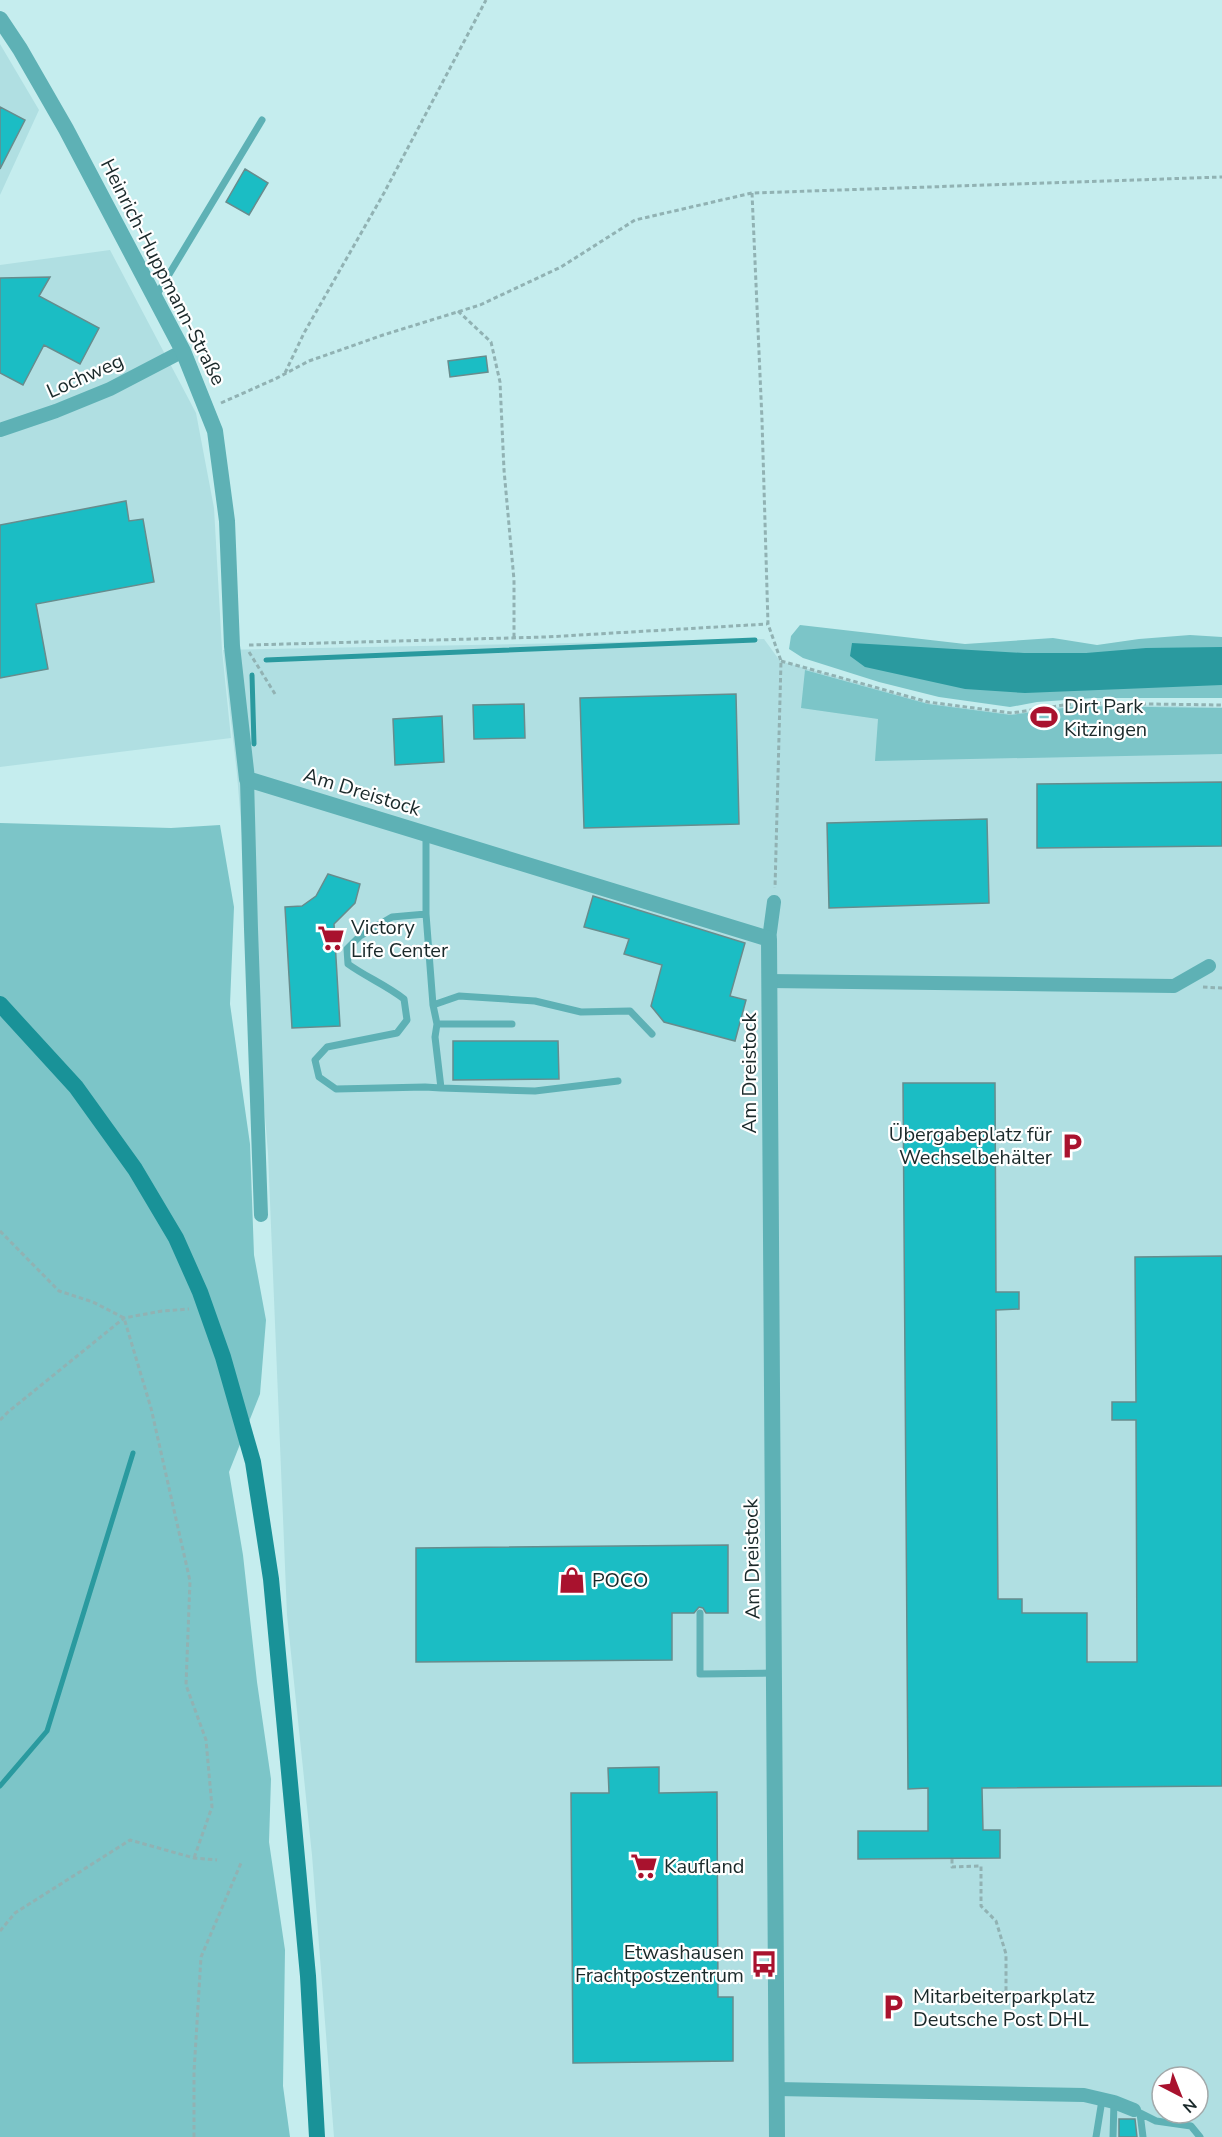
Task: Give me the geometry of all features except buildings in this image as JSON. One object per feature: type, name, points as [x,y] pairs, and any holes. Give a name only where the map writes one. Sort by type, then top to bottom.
[{"type":"main road","points":[[0,1004],[76,1087],[135,1169],[176,1238],[206,1308],[223,1357],[253,1462],[271,1579],[308,1976],[317,2137]]},
{"type":"street","name":"Heinrich-Huppmann-Straße","points":[[0,19],[66,129],[183,351],[215,432],[227,521],[232,646],[247,779]]},
{"type":"street","name":"Lochweg","points":[[0,430],[110,389],[183,351]]},
{"type":"street","name":"Am Dreistock","points":[[247,779],[769,939],[777,2137]]},
{"type":"street","points":[[247,779],[250,929],[261,1215]]},
{"type":"street","points":[[769,939],[774,902]]},
{"type":"street","points":[[769,981],[1174,986],[1209,966]]},
{"type":"street","points":[[777,2089],[1084,2095],[1137,2112]]},
{"type":"lane","points":[[155,298],[262,120]]},
{"type":"lane","points":[[426,833],[426,914],[441,1088]]},
{"type":"lane","points":[[426,914],[392,917],[360,936],[347,949],[348,964],[386,985],[404,999],[407,1020],[397,1033],[327,1047],[315,1060],[319,1077],[336,1089],[425,1087],[535,1091],[618,1081]]},
{"type":"lane","points":[[433,1005],[459,996],[535,1001],[581,1012],[630,1011],[652,1034]]},
{"type":"lane","points":[[437,1024],[513,1024]]},
{"type":"lane","points":[[700,1613],[700,1674],[774,1674]]},
{"type":"lane","points":[[1096,2137],[1108,2101]]},
{"type":"lane","points":[[1108,2101],[1113,2137]]},
{"type":"lane","points":[[1137,2112],[1143,2137]]},
{"type":"lane","points":[[1137,2112],[1156,2121],[1191,2126],[1200,2137]]},
{"type":"path","points":[[285,374],[304,333],[384,193],[486,0]]},
{"type":"path","points":[[207,409],[309,361],[480,305],[561,267],[635,220],[752,193],[1222,177]]},
{"type":"path","points":[[752,193],[768,624],[781,661],[774,902]]},
{"type":"path","points":[[458,311],[491,342],[499,374],[504,470],[514,580],[514,638]]},
{"type":"path","points":[[275,694],[245,645],[546,637],[768,624]]},
{"type":"path","points":[[781,661],[928,702],[1012,713],[1077,703],[1222,705]]},
{"type":"path","points":[[0,1231],[59,1291],[93,1302],[124,1318],[151,1408],[190,1581],[186,1685],[206,1740],[212,1807],[194,1858]]},
{"type":"path","points":[[0,1420],[124,1318],[162,1311],[206,1308]]},
{"type":"path","points":[[0,1931],[15,1913],[130,1840],[194,1858],[218,1860]]},
{"type":"path","points":[[952,1859],[952,1866],[981,1866],[981,1906],[996,1921],[1006,1954],[1006,1993],[980,1993]]},
{"type":"path","points":[[194,2137],[194,2072],[201,1957],[241,1863]]},
{"type":"shaded area","points":[[0,44],[39,110],[0,195]]},
{"type":"shaded area","points":[[110,250],[196,413],[214,508],[222,650],[231,738],[0,767],[0,265]]},
{"type":"shaded area","points":[[800,625],[965,644],[1053,638],[1097,645],[1190,635],[1222,637],[1222,698],[1094,698],[1037,702],[1010,707],[939,697],[879,682],[803,658],[789,649],[791,636]]},
{"type":"shaded area","points":[[764,639],[780,661],[928,703],[1012,714],[1078,704],[1222,707],[1222,2137],[334,2137],[312,1855],[287,1615],[268,1153],[237,774],[223,650]]},
{"type":"shaded area","points":[[852,643],[1024,653],[1086,653],[1146,648],[1222,647],[1222,685],[1025,693],[965,689],[865,667],[850,656]]},
{"type":"shaded area","name":"Dirt Park Kitzingen","points":[[805,670],[928,704],[1011,715],[1079,706],[1222,708],[1222,754],[875,761],[878,719],[801,708]]},
{"type":"shaded area","points":[[0,823],[171,828],[220,825],[234,907],[230,1004],[250,1144],[254,1255],[266,1320],[260,1394],[229,1472],[243,1555],[257,1682],[271,1779],[269,1842],[285,1950],[283,2086],[290,2137],[0,2137]]},
{"type":"waterway","points":[[266,660],[755,640]]},
{"type":"waterway","points":[[252,675],[254,744]]},
{"type":"waterway","points":[[0,1786],[47,1731],[133,1453]]},
{"type":"place","name":"Dirt Park Kitzingen","points":[[1044,717]]},
{"type":"place","name":"Victory Life Center","points":[[331,938]]},
{"type":"place","name":"Übergabeplatz für Wechselbehälter","points":[[1072,1146]]},
{"type":"place","name":"POCO","points":[[572,1580]]},
{"type":"place","name":"Kaufland","points":[[644,1866]]},
{"type":"place","name":"Etwashausen Frachtpostzentrum","points":[[764,1964]]},
{"type":"place","name":"Mitarbeiterparkplatz Deutsche Post DHL","points":[[893,2007]]}]
